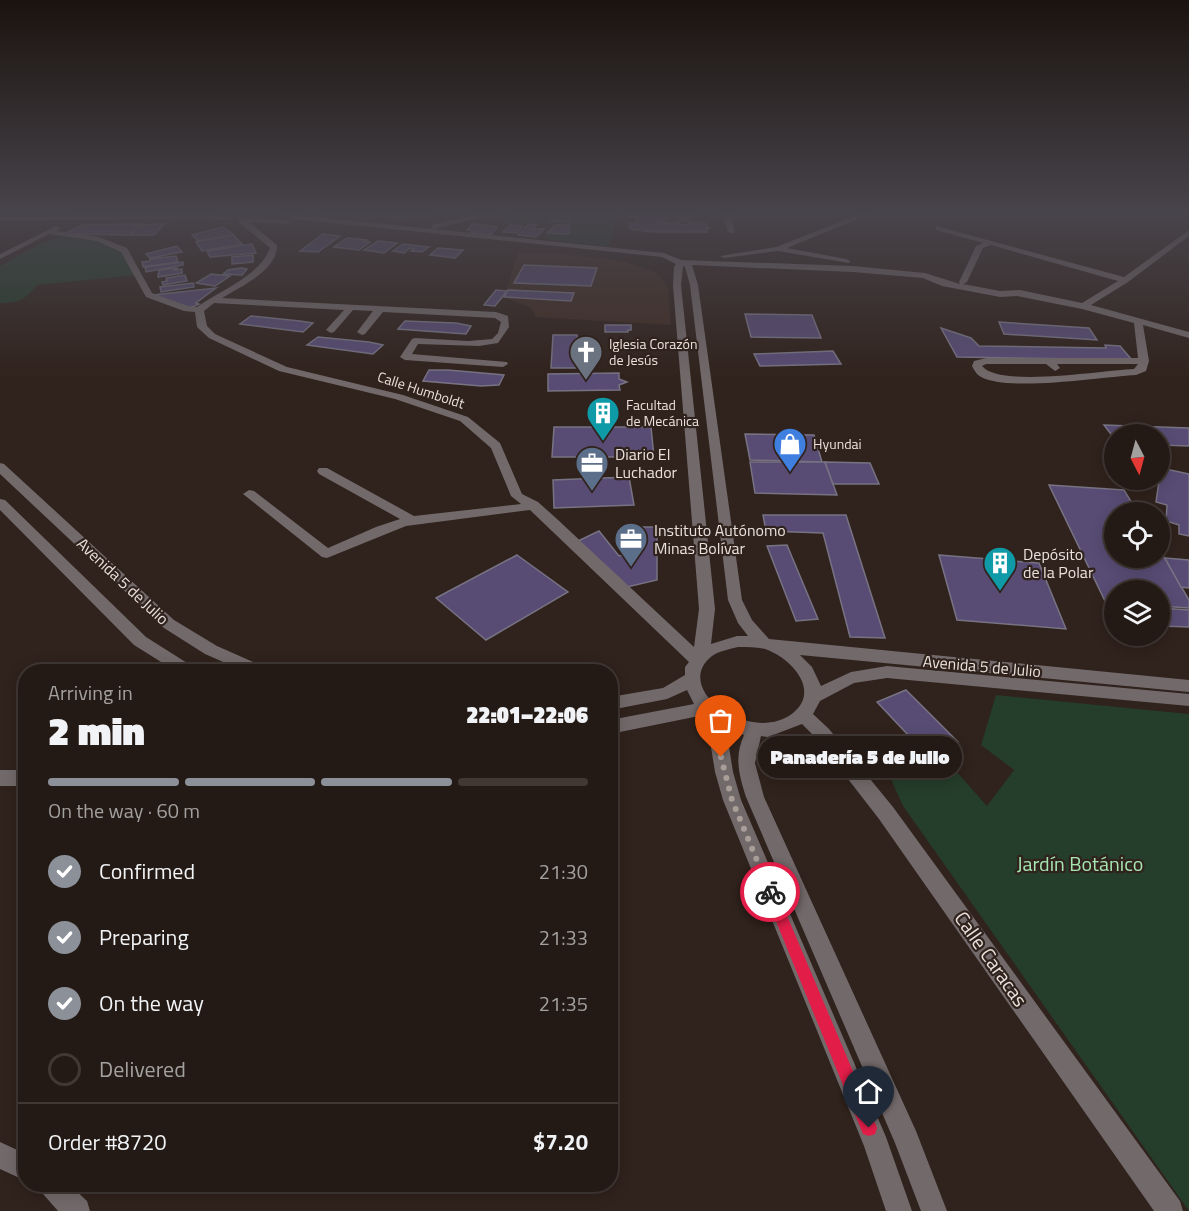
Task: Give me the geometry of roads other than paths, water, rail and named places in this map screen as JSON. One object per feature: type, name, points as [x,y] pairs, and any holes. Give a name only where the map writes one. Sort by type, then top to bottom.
[{"type":"street","points":[[134,269],[149,295],[187,309],[199,310],[210,300],[262,269]]},
{"type":"street","points":[[678,269],[707,609],[704,640],[692,679],[698,699],[710,712],[727,722],[755,729],[782,726],[808,706],[813,687],[805,668],[797,659],[769,645],[746,623],[735,600],[690,269]]},
{"type":"street","points":[[841,269],[926,276],[942,283],[1000,294],[1020,294]]},
{"type":"street","points":[[888,269],[1083,306],[1189,335]]},
{"type":"street","points":[[963,282],[969,269]]},
{"type":"street","points":[[1083,269],[1125,280]]},
{"type":"street","points":[[1083,306],[1140,269]]},
{"type":"street","points":[[210,300],[503,317],[506,324],[499,339],[495,341],[480,343],[415,341],[405,357],[503,364]]},
{"type":"street","points":[[331,330],[350,308]]},
{"type":"street","points":[[362,332],[380,309]]},
{"type":"street","name":"Calle Humboldt","points":[[199,310],[202,327],[212,336],[283,369],[399,397],[464,419],[496,446],[517,496],[534,505],[659,620],[698,661]]},
{"type":"street","points":[[1137,321],[1144,361],[1142,369],[1136,372],[1062,378],[995,379],[982,374],[977,366],[978,363],[986,361],[1144,361]]},
{"type":"street","points":[[1049,361],[1062,378]]},
{"type":"street","name":"Avenida 5 de Julio","points":[[0,466],[170,624],[211,650],[243,664]]},
{"type":"street","points":[[323,471],[412,520]]},
{"type":"street","points":[[249,494],[327,554],[393,525],[412,520],[464,513],[507,512],[534,505]]},
{"type":"street","name":"Avenida 5 de Julio","points":[[0,503],[140,641],[176,664]]},
{"type":"street","points":[[698,661],[705,653],[725,644],[743,641],[769,645]]},
{"type":"street","name":"Avenida 5 de Julio","points":[[769,645],[1189,686]]},
{"type":"street","name":"Avenida 5 de Julio","points":[[808,706],[851,678],[887,672],[1189,700]]},
{"type":"street","points":[[618,702],[667,693],[692,679]]},
{"type":"street","name":"Calle Caracas","points":[[808,706],[823,734],[886,813],[1170,1211]]},
{"type":"street","points":[[618,726],[710,712]]},
{"type":"street","points":[[710,712],[732,800],[877,1146],[899,1211]]},
{"type":"street","points":[[755,729],[745,752],[747,771],[755,797],[907,1140],[934,1211]]},
{"type":"street","points":[[0,778],[18,778]]},
{"type":"street","points":[[0,1155],[18,1164]]},
{"type":"street","points":[[59,1192],[77,1211]]},
{"type":"place","name":"Iglesia Corazón de Jesús","points":[[586,381]]},
{"type":"place","name":"Facultad de Mecánica","points":[[603,442]]},
{"type":"place","name":"Hyundai","points":[[790,473]]},
{"type":"place","name":"Diario El Luchador","points":[[592,492]]},
{"type":"place","name":"Instituto Autónomo Minas Bolívar","points":[[631,568]]},
{"type":"place","name":"Depósito de la Polar","points":[[1000,592]]},
{"type":"place","name":"Panadería 5 de Julio","points":[[721,757]]},
{"type":"park label","name":"Jardín Botánico","points":[[1080,864]]}]
